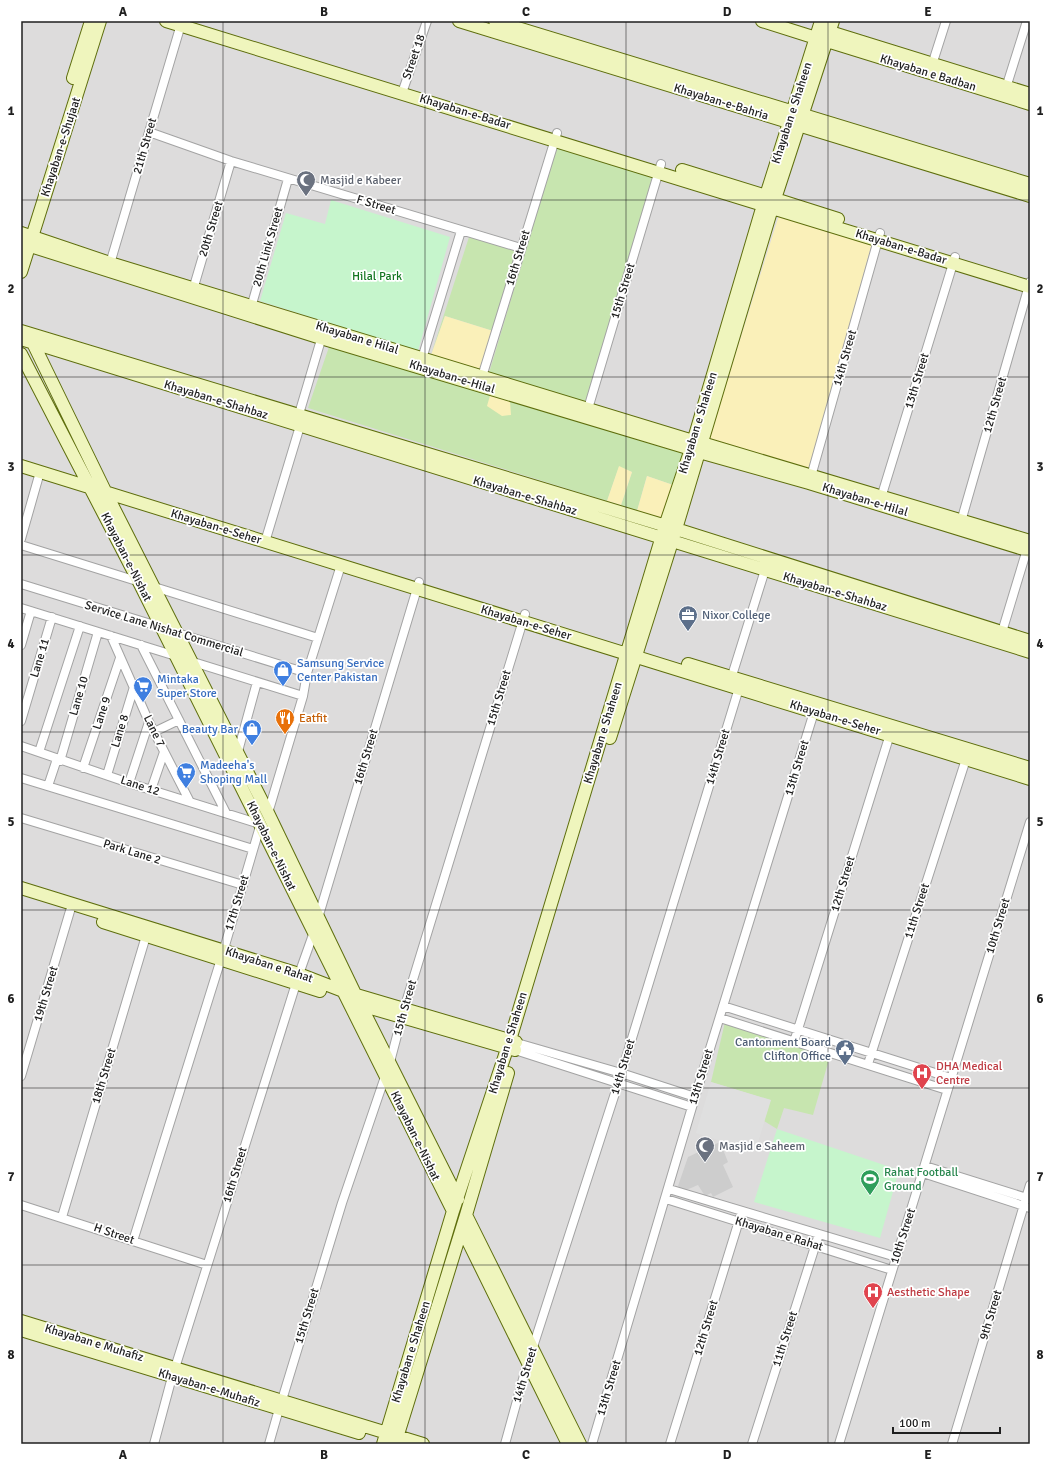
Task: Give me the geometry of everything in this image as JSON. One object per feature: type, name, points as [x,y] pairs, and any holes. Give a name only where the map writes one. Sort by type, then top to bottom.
[{"type":"street","name":"Khayaban-e-Shujaat","points":[[21,272],[25,241],[91,21]]},
{"type":"street","name":"Khayaban-e-Shujaat","points":[[25,241],[100,21]]},
{"type":"street","name":"Khayaban-e-Badar","points":[[166,21],[184,22],[1030,284]]},
{"type":"street","name":"Street 18","points":[[403,90],[427,21]]},
{"type":"street","name":"Khayaban-e-Bahria","points":[[459,21],[794,125],[1030,196]]},
{"type":"street","name":"Khayaban-e-Bahria","points":[[495,21],[798,112],[1030,184]]},
{"type":"street","name":"Khayaban e Badban","points":[[762,21],[824,31]]},
{"type":"street","name":"Khayaban e Badban","points":[[786,21],[824,31],[931,69],[1004,91],[1030,104]]},
{"type":"street","points":[[931,69],[946,21]]},
{"type":"street","points":[[1004,91],[1027,21]]},
{"type":"street","name":"21th Street","points":[[109,267],[149,132],[184,22]]},
{"type":"street","name":"Khayaban e Shaheen","points":[[391,1441],[462,1230],[512,1045],[696,446],[769,202],[824,31]]},
{"type":"street","name":"Khayaban e Badban","points":[[1004,91],[1030,94]]},
{"type":"street","name":"F Street","points":[[149,132],[231,161],[288,179],[521,248]]},
{"type":"street","name":"16th Street","points":[[481,380],[556,136]]},
{"type":"street","name":"20th Street","points":[[192,292],[231,161]]},
{"type":"street","name":"15th Street","points":[[586,413],[659,168]]},
{"type":"street","name":"20th Link Street","points":[[250,311],[288,179]]},
{"type":"street","points":[[421,363],[461,231]]},
{"type":"street","name":"14th Street","points":[[810,479],[879,236]]},
{"type":"street","points":[[25,241],[250,311]]},
{"type":"street","name":"13th Street","points":[[880,501],[954,260]]},
{"type":"street","name":"12th Street","points":[[960,525],[1030,284]]},
{"type":"street","name":"Khayaban e Hilal","points":[[250,311],[586,413]]},
{"type":"street","name":"Khayaban-e-Shahbaz","points":[[21,331],[667,540],[1030,652]]},
{"type":"street","points":[[266,538],[322,333]]},
{"type":"street","name":"Khayaban-e-Shahbaz","points":[[21,339],[671,528],[1030,641]]},
{"type":"street","name":"Khayaban-e-Nishat","points":[[33,343],[104,489],[237,755],[268,813],[318,918],[385,1075],[453,1211]]},
{"type":"street","name":"Khayaban-e-Nishat","points":[[21,354],[162,627],[313,933],[390,1062],[458,1199]]},
{"type":"street","points":[[586,413],[696,446]]},
{"type":"street","name":"Khayaban-e-Hilal","points":[[696,446],[1029,545]]},
{"type":"street","name":"Khayaban-e-Seher","points":[[21,460],[104,489],[633,651],[814,712],[1030,768]]},
{"type":"street","name":"Khayaban-e-Seher","points":[[21,466],[88,484]]},
{"type":"street","points":[[21,539],[40,472]]},
{"type":"street","name":"Khayaban-e-Seher","points":[[266,538],[341,565],[418,585]]},
{"type":"street","points":[[21,545],[154,588],[318,638]]},
{"type":"street","points":[[1002,632],[1029,545]]},
{"type":"street","name":"17th Street","points":[[133,1241],[222,955],[260,824],[268,813],[303,696],[307,673],[341,565]]},
{"type":"street","name":"14th Street","points":[[505,1444],[532,1348],[618,1084],[765,570]]},
{"type":"street","name":"Service Lane Nishat Commercial","points":[[21,584],[307,673]]},
{"type":"street","name":"16th Street","points":[[154,1444],[174,1372],[207,1266],[318,918],[418,585]]},
{"type":"street","points":[[21,608],[303,696]]},
{"type":"street","points":[[21,645],[31,611]]},
{"type":"street","name":"Lane 11","points":[[21,721],[52,617]]},
{"type":"street","name":"15th Street","points":[[268,1444],[342,1203],[390,1062],[403,1013],[523,618]]},
{"type":"street","points":[[39,752],[80,626]]},
{"type":"street","name":"Lane 10","points":[[48,786],[59,760],[98,632]]},
{"type":"street","name":"Lane 7","points":[[111,636],[149,722],[190,802]]},
{"type":"street","points":[[141,646],[226,813]]},
{"type":"street","name":"Lane 9","points":[[83,768],[120,658]]},
{"type":"street","points":[[237,755],[257,682]]},
{"type":"street","name":"Khayaban-e-Seher","points":[[733,684],[891,731],[966,759],[1030,779]]},
{"type":"street","name":"Lane 8","points":[[107,775],[134,687]]},
{"type":"street","name":"13th Street","points":[[592,1444],[669,1189],[692,1106],[814,712]]},
{"type":"street","points":[[154,732],[179,720]]},
{"type":"street","points":[[130,783],[149,722]]},
{"type":"street","name":"12th Street","points":[[794,1042],[891,731]]},
{"type":"street","name":"Lane 12","points":[[21,746],[83,768],[260,824]]},
{"type":"street","points":[[151,790],[164,752]]},
{"type":"street","name":"11th Street","points":[[868,1064],[966,759]]},
{"type":"street","points":[[21,778],[253,849]]},
{"type":"street","name":"Park Lane 2","points":[[21,818],[243,885]]},
{"type":"street","name":"10th Street","points":[[839,1444],[1030,822]]},
{"type":"street","name":"Khayaban e Rahat","points":[[21,888],[351,997],[512,1045]]},
{"type":"street","name":"Khayaban e Rahat","points":[[21,896],[146,936],[222,955]]},
{"type":"street","name":"19th Street","points":[[21,1076],[70,911]]},
{"type":"street","name":"18th Street","points":[[62,1216],[146,936]]},
{"type":"street","points":[[723,1006],[951,1078]]},
{"type":"street","points":[[720,1018],[947,1090]]},
{"type":"street","points":[[512,1045],[621,1073],[695,1098]]},
{"type":"street","points":[[512,1045],[618,1084],[692,1106]]},
{"type":"street","name":"Khayaban e Shaheen","points":[[391,1441],[453,1211],[512,1045]]},
{"type":"street","points":[[924,1170],[1027,1203]]},
{"type":"street","name":"9th Street","points":[[952,1444],[1027,1203],[1030,1185]]},
{"type":"street","points":[[669,1189],[896,1257]]},
{"type":"street","name":"Khayaban e Rahat","points":[[666,1199],[892,1270]]},
{"type":"street","name":"H Street","points":[[21,1204],[62,1216],[207,1266]]},
{"type":"street","name":"12th Street","points":[[670,1444],[740,1222],[742,1211]]},
{"type":"street","points":[[466,1215],[580,1444]]},
{"type":"street","points":[[462,1230],[568,1444]]},
{"type":"street","name":"11th Street","points":[[752,1444],[818,1234]]},
{"type":"street","name":"Khayaban e Muhafiz","points":[[21,1321],[117,1355]]},
{"type":"street","name":"Khayaban-e-Muhafiz","points":[[21,1330],[117,1355],[174,1372],[391,1441],[423,1444]]},
{"type":"shaded area","points":[[21,21],[1030,21],[1030,1444],[21,1444]]},
{"type":"shaded area","points":[[711,1082],[771,1100],[755,1152],[696,1133]]},
{"type":"shaded area","points":[[720,1142],[728,1162],[723,1165],[733,1187],[713,1197],[711,1193],[705,1196],[698,1185],[684,1191],[678,1186],[688,1157]]},
{"type":"green space","points":[[557,145],[655,174],[586,406],[489,373]]},
{"type":"green space","name":"Hilal Park","points":[[331,200],[450,237],[418,351],[260,301],[286,213],[325,224]]},
{"type":"green space","points":[[469,237],[517,250],[493,331],[445,316],[430,358]]},
{"type":"green space","points":[[329,347],[688,451],[676,486],[647,476],[637,511],[621,505],[632,472],[619,467],[607,501],[308,408]]},
{"type":"green space","points":[[725,1022],[830,1056],[813,1115],[784,1108],[777,1129],[764,1121],[770,1100],[711,1082]]},
{"type":"green space","points":[[777,1129],[899,1170],[880,1238],[754,1202]]},
{"type":"sand","points":[[779,215],[872,243],[810,469],[709,439]]},
{"type":"sand","points":[[445,316],[493,331],[481,375],[430,358]]},
{"type":"sand","points":[[491,392],[510,401],[511,415],[502,416],[487,406]]},
{"type":"sand","points":[[619,466],[632,472],[621,505],[607,501]]},
{"type":"sand","points":[[647,476],[676,486],[664,520],[637,511]]},
{"type":"place","name":"Masjid e Kabeer","points":[[306,197]]},
{"type":"place","name":"Nixor College","points":[[688,632]]},
{"type":"place","name":"Samsung Service Center Pakistan","points":[[283,687]]},
{"type":"place","name":"Mintaka Super Store","points":[[143,703]]},
{"type":"place","name":"Eatfit","points":[[285,735]]},
{"type":"place","name":"Beauty Bar","points":[[252,746]]},
{"type":"place","name":"Madeeha's Shoping Mall","points":[[186,789]]},
{"type":"place","name":"Cantonment Board Clifton Office","points":[[845,1066]]},
{"type":"place","name":"DHA Medical Centre","points":[[922,1090]]},
{"type":"place","name":"Masjid e Saheem","points":[[705,1163]]},
{"type":"place","name":"Rahat Football Ground","points":[[870,1196]]},
{"type":"place","name":"Aesthetic Shape","points":[[873,1309]]}]
